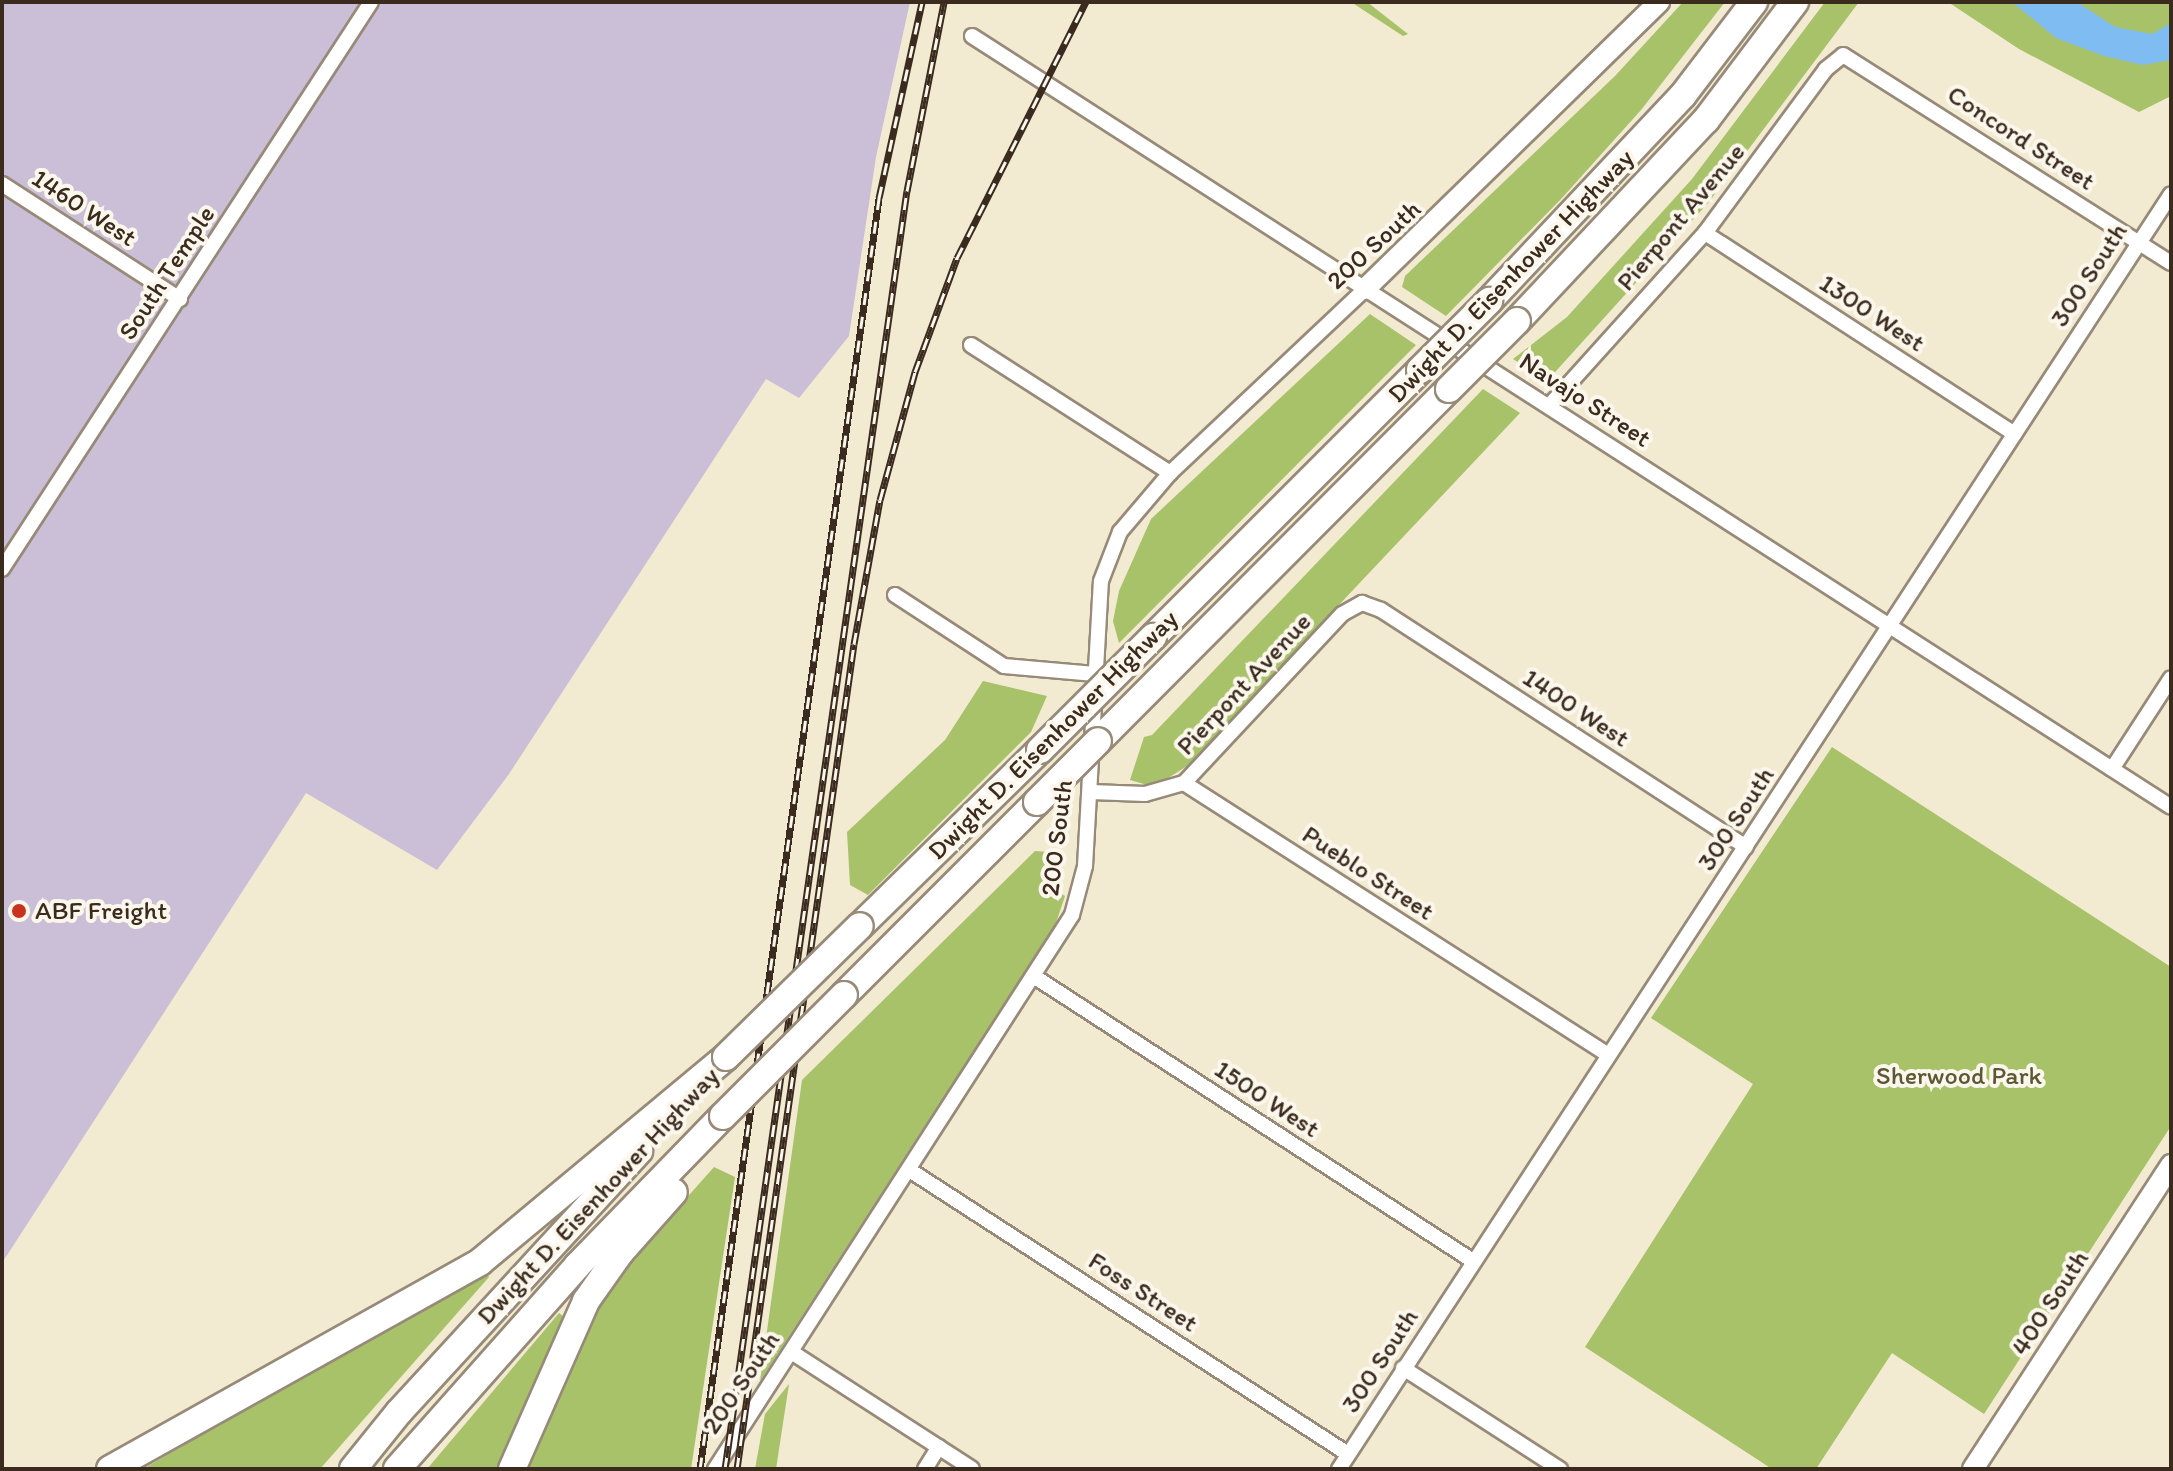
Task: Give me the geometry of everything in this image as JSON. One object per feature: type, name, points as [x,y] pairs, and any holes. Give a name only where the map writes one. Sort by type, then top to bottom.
[{"type":"highway","name":"Dwight D. Eisenhower Highway","points":[[353,1469],[409,1400],[726,1057],[1040,750],[1489,301],[1683,95],[1754,2]]},
{"type":"highway","name":"Dwight D. Eisenhower Highway","points":[[397,1469],[577,1266],[720,1119],[1517,321],[1706,120],[1795,2]]},
{"type":"highway","points":[[110,1469],[480,1262],[726,1057]]},
{"type":"highway","points":[[512,1469],[586,1301],[620,1253],[683,1181],[720,1119]]},
{"type":"street","name":"South Temple","points":[[2,569],[371,2]]},
{"type":"street","name":"200 South","points":[[715,1469],[1035,977],[1078,900],[1091,792],[1095,674],[1107,564],[1132,515],[1170,473],[1365,289],[1659,2]]},
{"type":"street","name":"Navajo Street","points":[[972,36],[2171,807]]},
{"type":"street","name":"Pierpont Avenue","points":[[1549,406],[1705,233],[1826,69],[1843,55]]},
{"type":"street","name":"Concord Street","points":[[1843,55],[2171,263]]},
{"type":"street","name":"1460 West","points":[[2,184],[180,299]]},
{"type":"street","name":"300 South","points":[[1339,1469],[2171,194]]},
{"type":"street","name":"1300 West","points":[[1705,233],[2014,434]]},
{"type":"street","points":[[971,345],[1170,473]]},
{"type":"street","points":[[895,595],[1004,666],[1095,674]]},
{"type":"street","name":"Pierpont Avenue","points":[[1184,783],[1342,614],[1362,603],[1381,610]]},
{"type":"street","name":"1400 West","points":[[1381,610],[1746,847]]},
{"type":"street","points":[[2112,769],[2171,678]]},
{"type":"street","points":[[1091,792],[1145,794],[1184,783]]},
{"type":"street","name":"Pueblo Street","points":[[1184,783],[1607,1054]]},
{"type":"street","name":"1500 West","points":[[1035,977],[1473,1261]]},
{"type":"street","name":"400 South","points":[[1973,1469],[2171,1165]]},
{"type":"street","name":"Foss Street","points":[[911,1171],[1348,1454]]},
{"type":"street","points":[[793,1353],[972,1469]]},
{"type":"street","points":[[1403,1368],[1560,1469]]},
{"type":"street","points":[[925,1469],[939,1447]]},
{"type":"shaded area","points":[[2,2],[910,2],[876,157],[849,336],[799,398],[766,379],[509,774],[437,870],[306,793],[2,1263]]},
{"type":"green space","points":[[1351,2],[1367,2],[1408,34],[1403,36]]},
{"type":"green space","points":[[1683,2],[1725,2],[1641,110],[1562,198],[1446,316],[1402,287],[1405,276],[1615,76]]},
{"type":"green space","points":[[1825,2],[1859,2],[1709,202],[1547,381],[1513,359],[1567,317],[1692,179]]},
{"type":"green space","points":[[1948,2],[2171,2],[2171,96],[2139,112],[2019,49]]},
{"type":"green space","points":[[1370,314],[1416,345],[1119,643],[1113,621],[1119,591],[1151,519]]},
{"type":"green space","points":[[1483,389],[1520,413],[1187,766],[1154,787],[1130,780],[1144,737],[1152,735]]},
{"type":"green space","points":[[983,681],[1047,696],[1031,732],[868,895],[850,885],[847,832],[945,740]]},
{"type":"green space","name":"Sherwood Park","points":[[1832,747],[2171,967],[2171,1126],[1984,1414],[1892,1353],[1816,1469],[1772,1469],[1585,1347],[1753,1084],[1651,1018]]},
{"type":"green space","points":[[1035,851],[1062,853],[1060,893],[1065,896],[1056,923],[760,1381],[802,1080]]},
{"type":"green space","points":[[714,1167],[735,1177],[691,1469],[521,1469],[556,1384],[611,1283]]},
{"type":"green space","points":[[484,1269],[489,1277],[320,1469],[143,1469]]},
{"type":"green space","points":[[559,1313],[568,1320],[496,1469],[427,1469]]},
{"type":"green space","points":[[789,1384],[776,1469],[755,1469],[765,1414]]},
{"type":"water","points":[[2012,2],[2077,2],[2115,27],[2152,34],[2171,23],[2171,60],[2143,65],[2104,56],[2056,38]]},
{"type":"railway","points":[[700,1469],[879,198],[922,2]]},
{"type":"railway","points":[[725,1469],[907,191],[944,2]]},
{"type":"railway","points":[[737,1469],[854,644],[880,500],[915,372],[957,258],[1086,2]]},
{"type":"place","name":"ABF Freight","points":[[19,911]]}]
